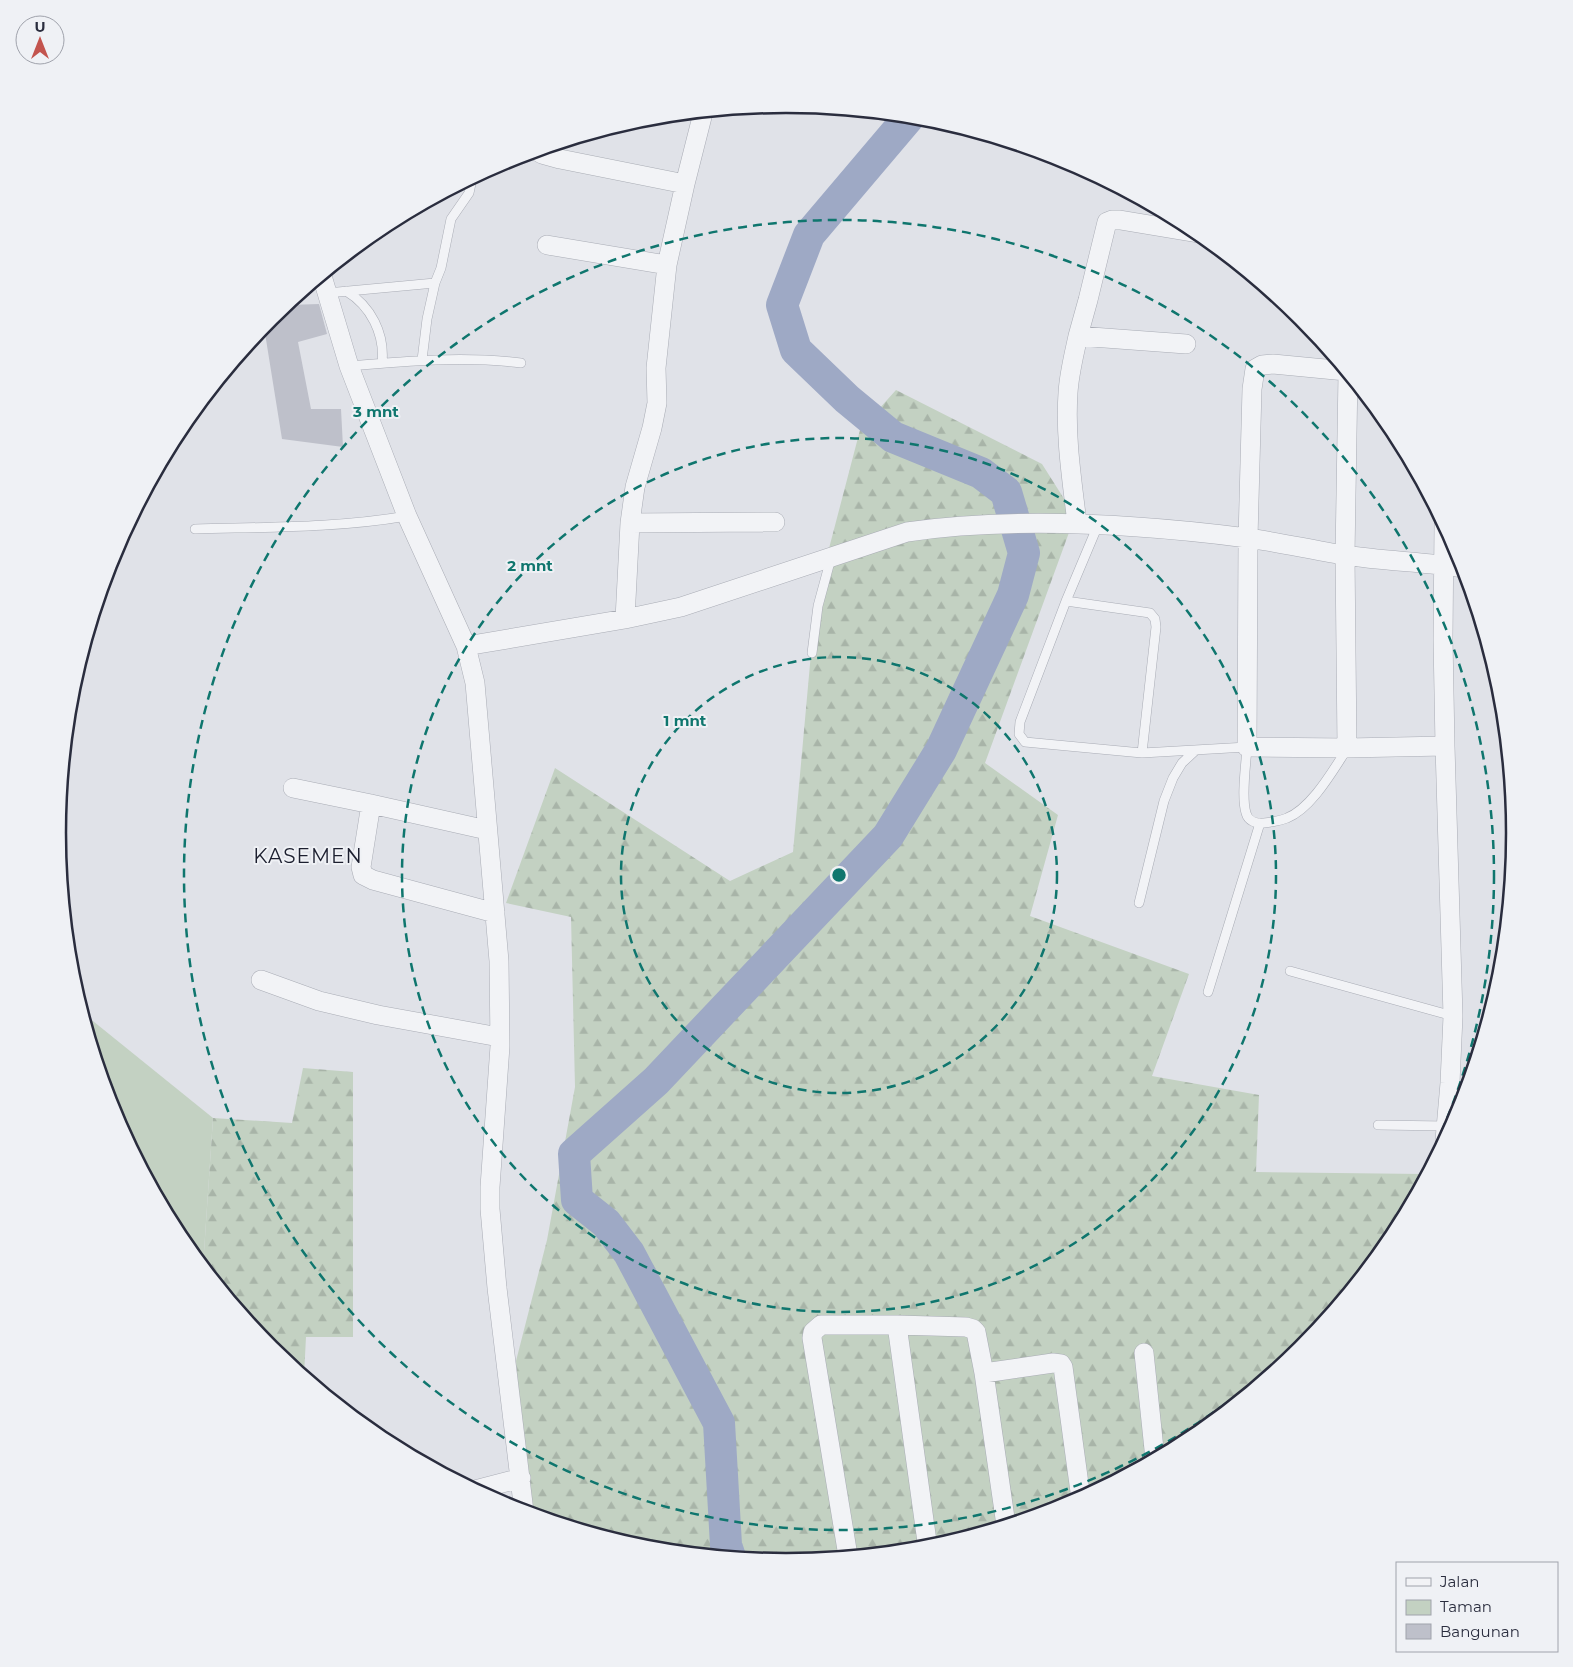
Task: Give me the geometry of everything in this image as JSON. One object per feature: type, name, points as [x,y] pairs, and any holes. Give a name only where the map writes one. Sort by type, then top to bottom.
[{"type":"street","points":[[625,619],[630,523],[635,487],[657,403],[656,368],[668,265],[685,184],[702,118]]},
{"type":"street","points":[[546,154],[560,159],[685,184]]},
{"type":"street","points":[[1072,523],[1067,413],[1068,390],[1078,336],[1106,222],[1120,220],[1179,230]]},
{"type":"street","points":[[547,246],[668,265]]},
{"type":"street","points":[[331,286],[349,366],[407,516],[466,646],[475,683],[486,830],[499,961],[500,1046],[490,1209],[523,1504]]},
{"type":"street","points":[[1078,336],[1186,344]]},
{"type":"street","points":[[1339,372],[1273,364],[1262,365],[1255,369],[1252,389],[1248,538],[1247,747],[1347,748],[1445,746]]},
{"type":"street","points":[[1347,382],[1345,555],[1347,748]]},
{"type":"street","points":[[630,523],[775,522]]},
{"type":"street","points":[[466,646],[625,619],[681,607],[907,532],[967,526],[1098,524],[1248,538],[1345,555],[1455,567]]},
{"type":"street","points":[[1444,541],[1445,746],[1453,1016],[1447,1120]]},
{"type":"street","points":[[294,788],[486,830]]},
{"type":"street","points":[[371,804],[360,867],[363,875],[373,880],[495,912]]},
{"type":"street","points":[[260,980],[319,1001],[499,1037]]},
{"type":"street","points":[[896,1324],[927,1540]]},
{"type":"street","points":[[847,1551],[813,1346],[813,1332],[821,1325],[896,1324],[966,1327],[976,1332],[984,1373],[1005,1520]]},
{"type":"street","points":[[1144,1353],[1154,1452]]},
{"type":"street","points":[[984,1373],[1053,1363],[1061,1364],[1063,1367],[1080,1491]]},
{"type":"street","points":[[486,1487],[521,1478]]},
{"type":"lane","points":[[422,360],[427,319],[435,283],[441,268],[451,219],[469,193],[470,187]]},
{"type":"lane","points":[[331,286],[435,283]]},
{"type":"lane","points":[[331,286],[356,297],[377,325],[383,350],[382,364]]},
{"type":"lane","points":[[349,366],[422,360],[476,359],[521,362]]},
{"type":"lane","points":[[195,529],[347,524],[407,516]]},
{"type":"lane","points":[[1098,524],[1066,601],[1020,722],[1020,734],[1025,742],[1142,754],[1247,747],[1244,800],[1246,814],[1251,821],[1260,823],[1288,818],[1298,811],[1323,785],[1347,748]]},
{"type":"lane","points":[[812,653],[818,606],[832,556]]},
{"type":"lane","points":[[1066,601],[1150,613],[1156,619],[1142,754]]},
{"type":"lane","points":[[1139,902],[1164,801],[1173,778],[1182,763],[1196,750]]},
{"type":"lane","points":[[1208,992],[1260,823]]},
{"type":"lane","points":[[1290,971],[1453,1016]]},
{"type":"lane","points":[[1378,1125],[1441,1132]]},
{"type":"green space","points":[[896,390],[1042,464],[1075,516],[985,763],[1058,815],[1030,916],[1189,974],[1152,1076],[1259,1095],[1256,1172],[1420,1174],[1385,1234],[1358,1272],[1296,1343],[1225,1405],[1147,1457],[1105,1479],[1062,1499],[1018,1516],[927,1540],[881,1548],[786,1554],[692,1548],[600,1529],[555,1516],[525,1505],[516,1361],[547,1240],[575,1087],[571,917],[506,903],[555,768],[730,881],[793,852],[816,598],[860,430]]},
{"type":"green space","points":[[91,1019],[213,1118],[204,1256],[163,1194],[141,1152],[121,1109],[104,1065]]},
{"type":"green space","points":[[303,1068],[353,1072],[353,1337],[306,1337],[304,1368],[277,1343],[245,1308],[204,1256],[213,1118],[292,1123]]},
{"type":"building","points":[[319,304],[327,334],[298,342],[311,409],[341,409],[343,447],[282,439],[266,337],[298,305]]},
{"type":"waterway","points":[[728,1551],[726,1545],[719,1423],[629,1253],[606,1223],[577,1200],[574,1154],[656,1081],[888,836],[941,750],[1013,595],[1024,553],[1006,492],[981,473],[893,437],[847,399],[796,350],[782,305],[809,235],[904,123]]},
{"type":"district","name":"KASEMEN","points":[[308,856]]}]
